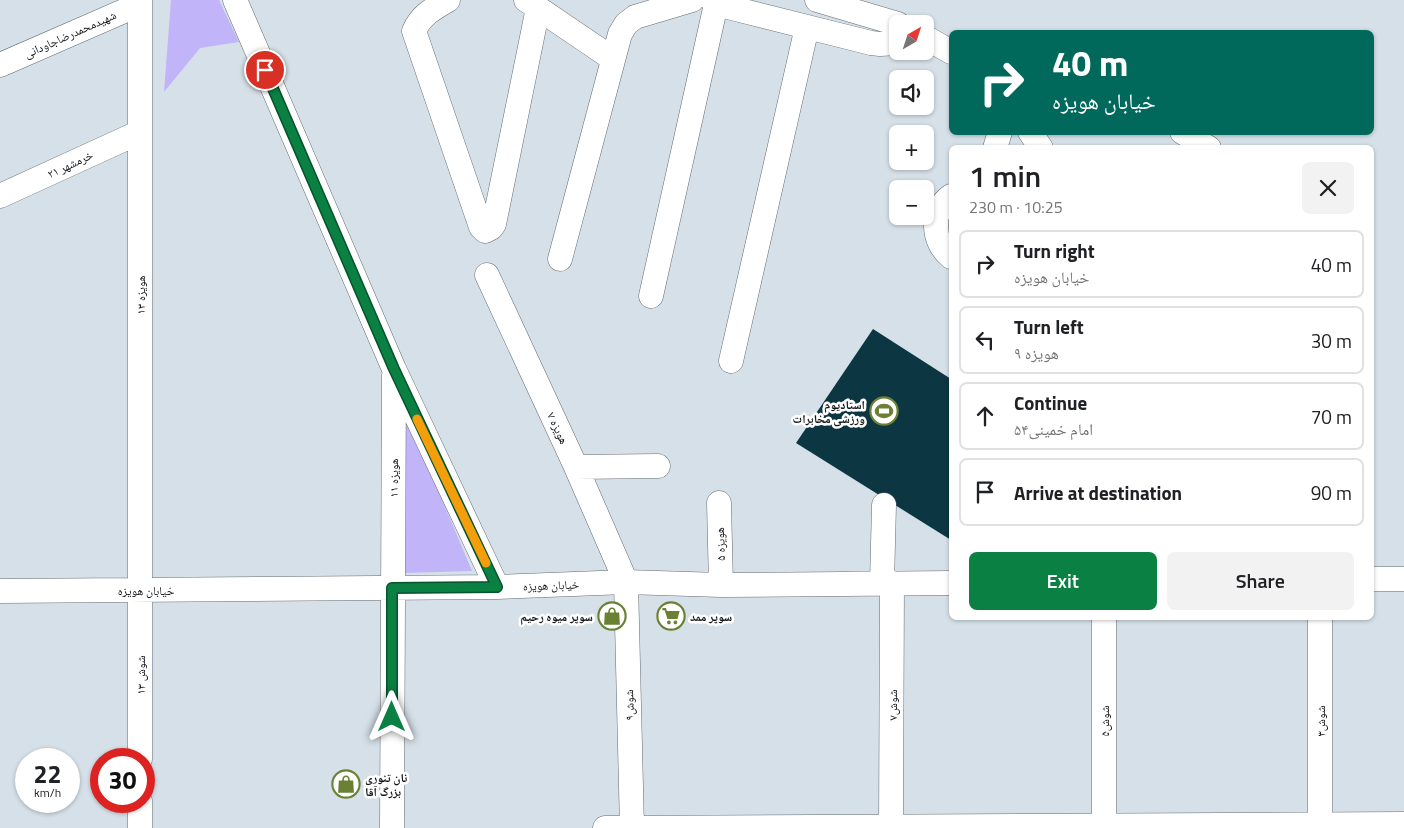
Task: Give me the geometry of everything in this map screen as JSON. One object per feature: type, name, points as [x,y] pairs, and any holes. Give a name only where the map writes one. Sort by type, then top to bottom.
[{"type":"street","points":[[235,0],[394,369],[497,587]]},
{"type":"street","points":[[448,0],[427,13],[418,22],[414,31],[481,227],[486,231],[494,224],[532,4],[613,59]]},
{"type":"street","points":[[560,259],[620,34],[626,24],[635,17],[692,0]]},
{"type":"street","points":[[817,0],[889,21]]},
{"type":"street","name":"شهیدمحمدرضاجاودانی","points":[[0,65],[140,2]]},
{"type":"street","name":"هویزه ۱۳","points":[[140,2],[140,590]]},
{"type":"street","points":[[652,296],[714,2],[871,43],[889,43]]},
{"type":"street","points":[[731,361],[807,27]]},
{"type":"street","name":"خرمشهر ۲۱","points":[[0,196],[140,132]]},
{"type":"street","points":[[1187,135],[1204,145]]},
{"type":"street","points":[[949,198],[940,208],[936,219],[936,232],[940,243],[949,255]]},
{"type":"street","name":"هویزه ۷","points":[[487,276],[576,467],[626,582]]},
{"type":"street","name":"هویزه ۱۱","points":[[392,828],[394,369]]},
{"type":"street","points":[[576,467],[658,466]]},
{"type":"street","name":"هویزه ۵","points":[[719,503],[721,585]]},
{"type":"street","name":"شوش۷","points":[[884,505],[891,827]]},
{"type":"street","points":[[1374,579],[1404,578]]},
{"type":"street","name":"خیابان هویزه","points":[[0,591],[497,587],[626,582],[721,585],[949,583]]},
{"type":"street","name":"شوش۹","points":[[626,582],[632,828]]},
{"type":"street","name":"شوش ۱۳","points":[[140,590],[140,748]]},
{"type":"street","name":"شوش۵","points":[[1104,620],[1104,826]]},
{"type":"street","name":"شوش۳","points":[[1320,620],[1320,826]]},
{"type":"street","points":[[140,813],[140,828]]},
{"type":"street","points":[[605,828],[1320,826],[1404,824]]},
{"type":"shaded area","points":[[171,0],[219,0],[239,42],[200,48],[164,92]]},
{"type":"shaded area","points":[[406,414],[472,571],[404,573]]},
{"type":"building","name":"استادیوم ورزشی مخابرات","points":[[873,329],[949,378],[949,539],[796,443]]},
{"type":"slow traffic","points":[[417,419],[486,563]]},
{"type":"place","name":"استادیوم ورزشی مخابرات","points":[[884,411]]},
{"type":"place","name":"سوپر میوه رحیم","points":[[612,616]]},
{"type":"place","name":"سوپر ممد","points":[[671,616]]},
{"type":"place","name":"نان تنوری بزرگ آقا","points":[[346,784]]},
{"type":"route","points":[[265,70],[394,369],[497,587],[392,588],[392,717]]}]
